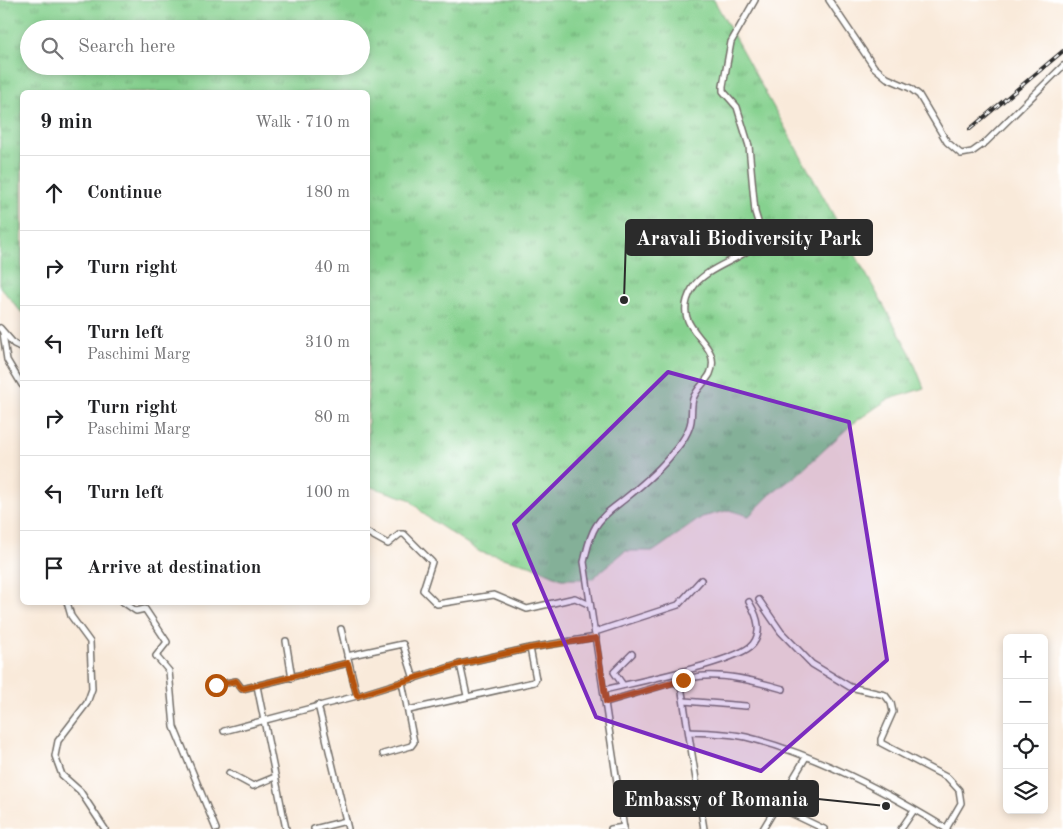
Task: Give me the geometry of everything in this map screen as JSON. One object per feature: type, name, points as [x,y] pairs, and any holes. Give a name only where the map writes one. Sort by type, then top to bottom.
[{"type":"street","points":[[611,829],[624,828],[584,562],[595,528],[605,515],[627,498],[672,455],[689,429],[694,399],[712,368],[713,360],[710,349],[691,329],[687,320],[690,292],[705,276],[754,248],[760,242],[762,235],[756,212],[748,146],[737,107],[723,90],[722,86],[731,42],[755,0]]},
{"type":"street","points":[[829,0],[878,71],[919,95],[947,142],[961,154],[972,152],[986,142],[1063,66]]},
{"type":"street","points":[[0,328],[14,344],[20,347]]},
{"type":"street","points":[[3,333],[7,360],[20,382]]},
{"type":"street","points":[[370,534],[388,544],[400,534],[404,534],[429,558],[431,565],[423,590],[436,604],[494,595],[527,609],[576,598],[590,606]]},
{"type":"street","points":[[224,731],[357,696],[460,664],[595,635],[678,606],[701,580]]},
{"type":"street","points":[[689,732],[745,737],[806,757],[914,810],[947,829],[960,803],[959,790],[948,778],[881,743],[893,712],[889,698],[883,694],[850,687],[812,664],[781,632],[759,600]]},
{"type":"street","points":[[604,690],[701,665],[746,650],[754,642],[758,631],[757,616],[748,602]]},
{"type":"street","points":[[68,605],[71,616],[90,642],[92,689],[88,700],[58,741],[55,756],[62,774],[80,791],[104,829]]},
{"type":"street","points":[[128,605],[136,611],[145,609],[167,642],[156,656],[169,671],[174,727],[216,829]]},
{"type":"street","points":[[341,629],[357,696]]},
{"type":"street","points":[[286,641],[292,678]]},
{"type":"street","points":[[347,656],[403,644],[414,679]]},
{"type":"street","points":[[408,710],[535,682],[530,648]]},
{"type":"street","points":[[623,685],[614,672],[632,654]]},
{"type":"street","points":[[216,685],[236,681],[241,688],[256,686],[348,663]]},
{"type":"street","points":[[460,664],[467,696]]},
{"type":"street","points":[[606,702],[678,683],[687,678],[719,676],[756,681],[783,689]]},
{"type":"street","points":[[383,754],[413,744],[414,739],[402,682]]},
{"type":"street","points":[[678,683],[682,689],[704,829]]},
{"type":"street","points":[[256,686],[286,829]]},
{"type":"street","points":[[684,701],[746,706]]},
{"type":"street","points":[[318,705],[348,829]]},
{"type":"street","points":[[763,829],[806,757]]},
{"type":"street","points":[[229,773],[253,786],[274,777]]},
{"type":"street","points":[[776,806],[824,829]]},
{"type":"street","points":[[901,829],[914,810]]},
{"type":"street","points":[[314,829],[346,821]]},
{"type":"highlighted area","points":[[668,372],[849,422],[887,660],[761,771],[596,717],[514,524]]},
{"type":"green space","points":[[0,0],[714,0],[910,353],[924,388],[887,400],[852,424],[797,475],[771,494],[749,516],[729,510],[702,517],[654,551],[625,551],[592,579],[561,579],[533,566],[480,552],[427,517],[409,499],[370,487],[370,90],[20,90],[20,311],[0,287]]},
{"type":"railway","points":[[970,129],[1063,51]]},
{"type":"place","name":"Aravali Biodiversity Park","points":[[624,300]]},
{"type":"place","name":"Embassy of Romania","points":[[886,806]]},
{"type":"route","points":[[216,685],[236,681],[242,689],[348,663],[357,696],[460,664],[530,648],[596,638],[606,702],[670,683],[678,683],[683,680]]}]
